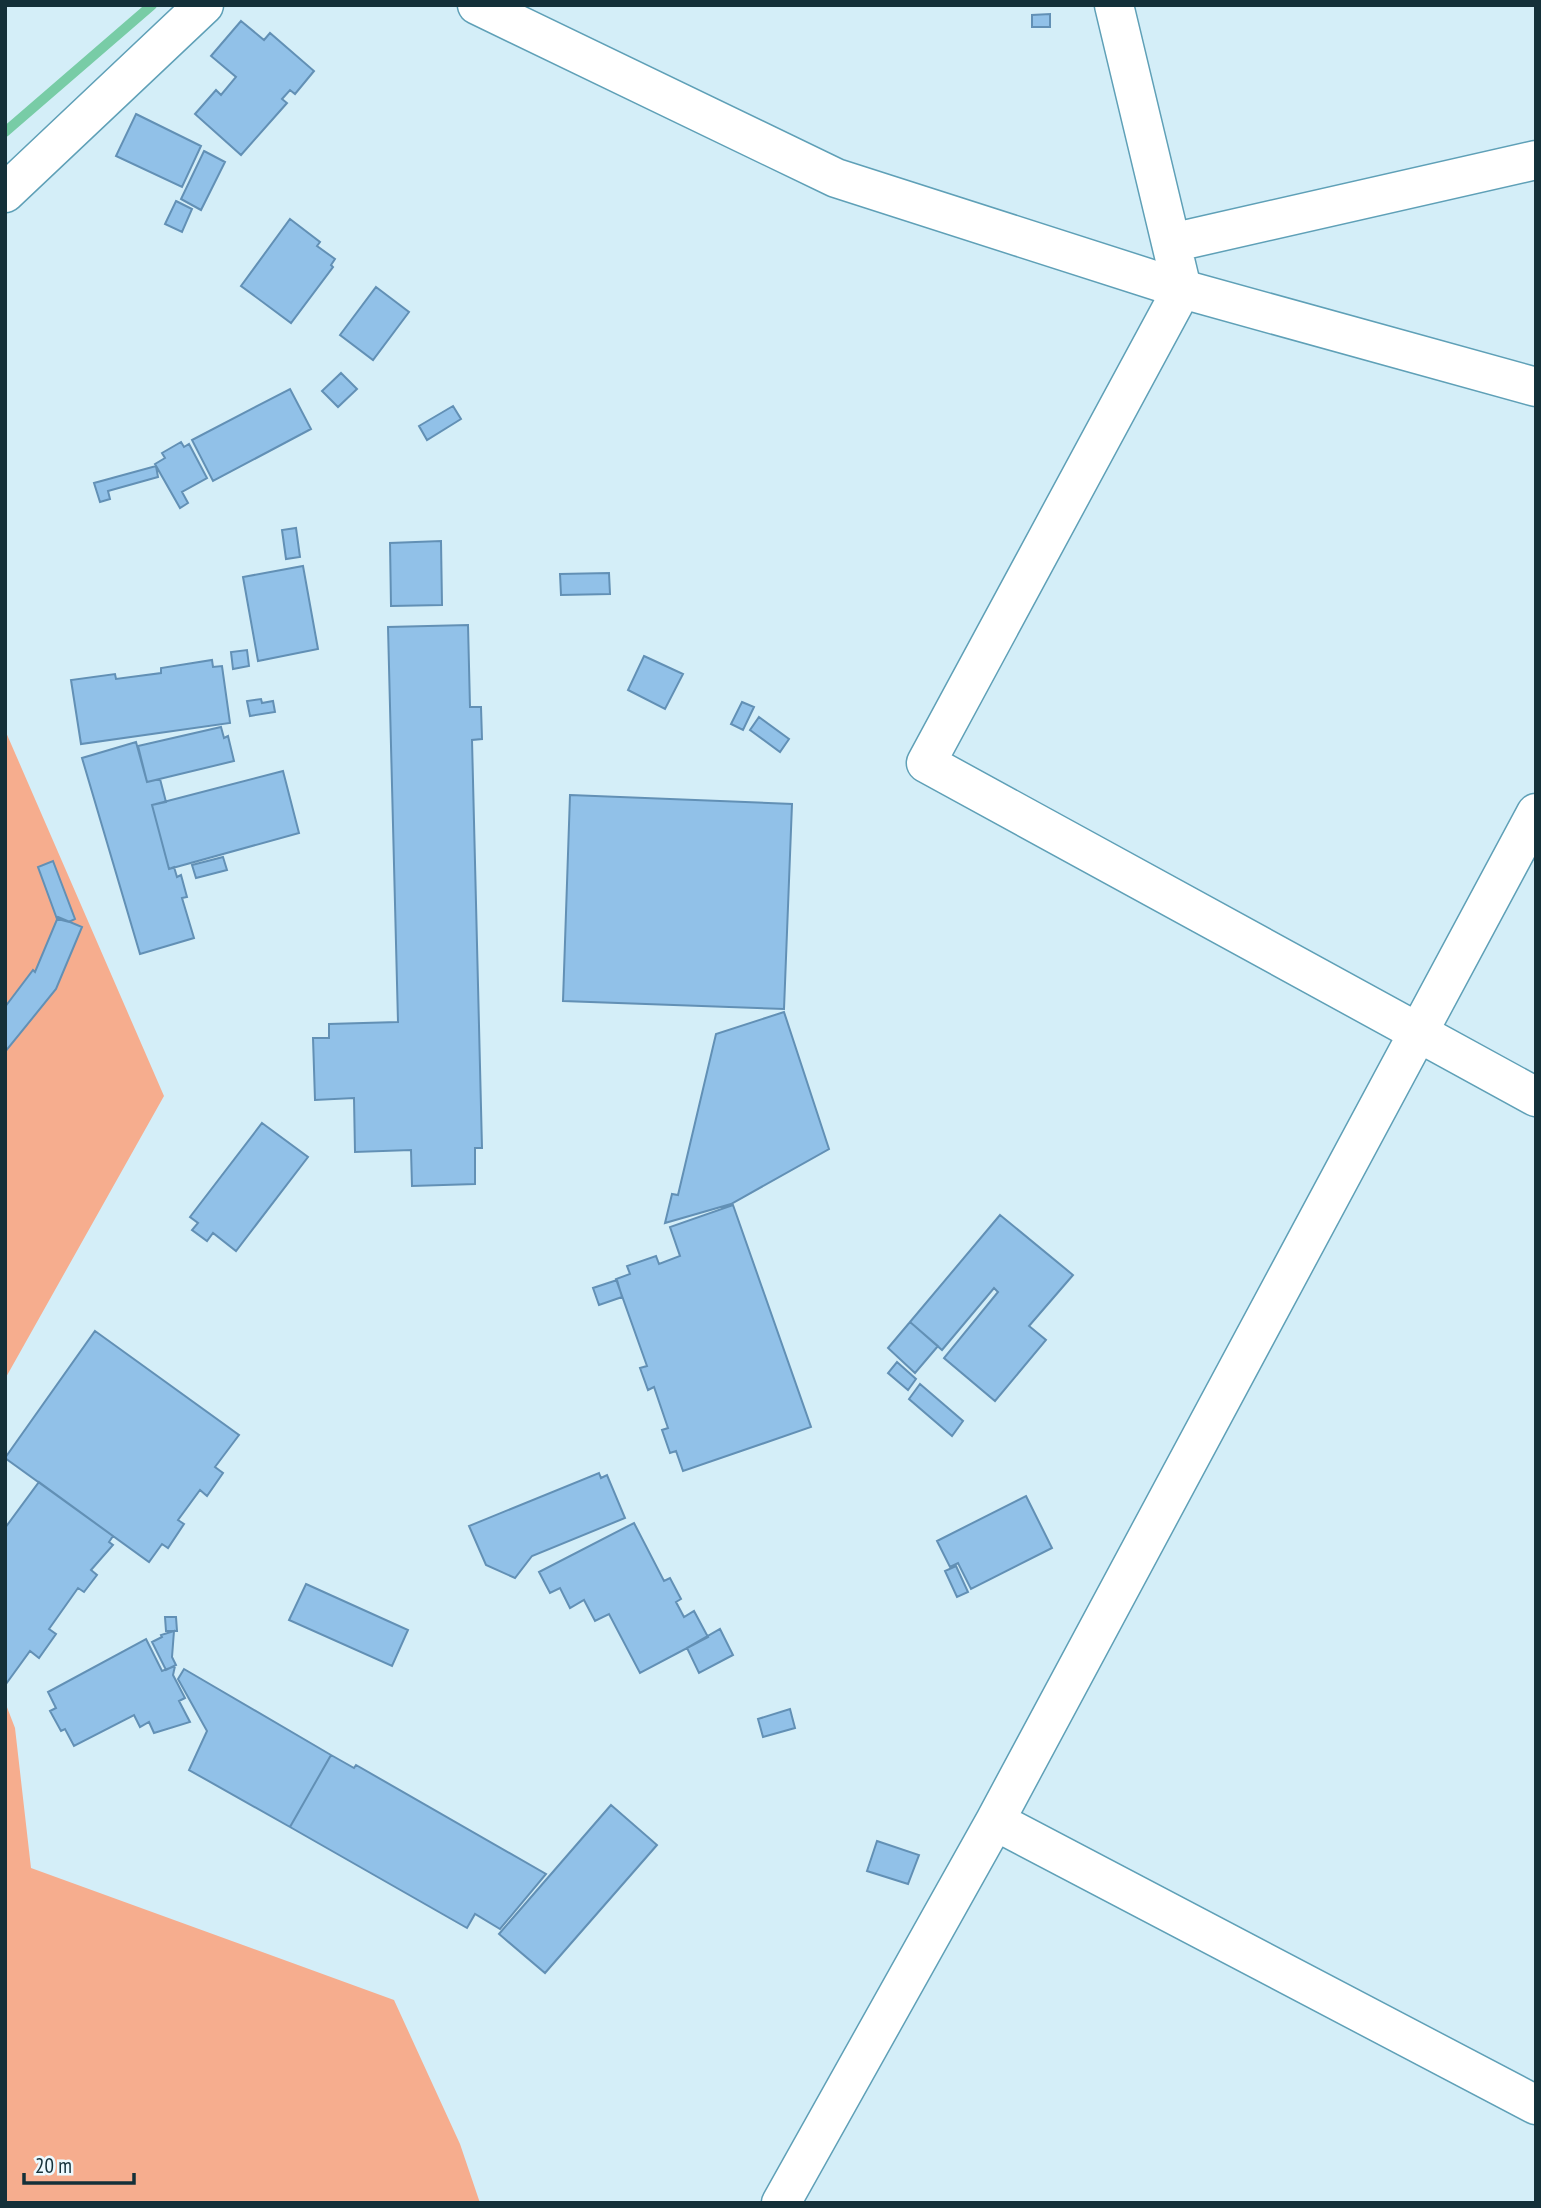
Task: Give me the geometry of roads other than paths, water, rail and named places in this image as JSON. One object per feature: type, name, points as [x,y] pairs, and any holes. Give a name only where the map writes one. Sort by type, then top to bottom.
[{"type":"street","points":[[5,193],[204,5]]},
{"type":"street","points":[[477,5],[836,178],[1182,289],[1536,387]]},
{"type":"street","points":[[1114,5],[1182,289],[926,763],[1536,1097]]},
{"type":"street","points":[[1171,243],[1536,160]]},
{"type":"street","points":[[781,2203],[995,1821],[1536,813]]},
{"type":"street","points":[[995,1821],[1536,2105]]},
{"type":"waterway","points":[[5,132],[152,5]]}]
